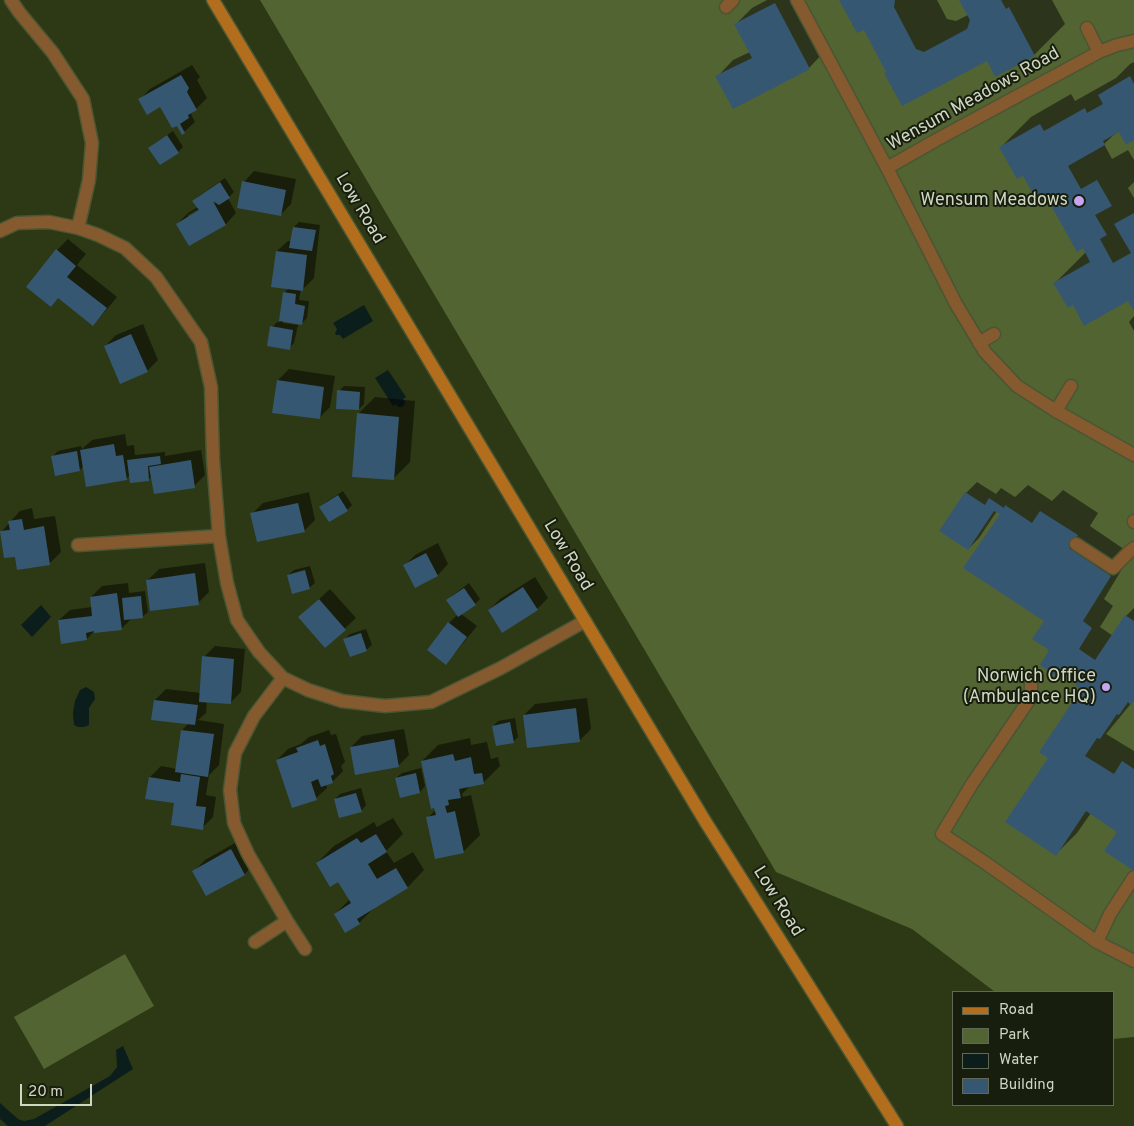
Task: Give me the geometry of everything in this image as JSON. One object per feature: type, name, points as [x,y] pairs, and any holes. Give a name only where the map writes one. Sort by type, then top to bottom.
[{"type":"street","points":[[11,0],[53,53],[83,99],[92,143],[89,180],[78,228]]},
{"type":"street","name":"Low Road","points":[[213,0],[705,821],[897,1126]]},
{"type":"street","points":[[797,0],[887,168]]},
{"type":"street","points":[[1087,28],[1098,52]]},
{"type":"street","name":"Wensum Meadows Road","points":[[1134,41],[1098,52],[887,168],[956,304],[986,352],[1017,386],[1056,411],[1134,455]]},
{"type":"street","points":[[0,231],[17,222],[50,222],[78,228],[125,248],[156,277],[201,342],[211,387],[213,459],[219,536],[227,583],[237,620],[259,652],[283,678],[308,690],[342,701],[385,706],[431,702],[501,668],[585,621]]},
{"type":"street","points":[[979,343],[994,334]]},
{"type":"street","points":[[1056,411],[1071,386]]},
{"type":"street","points":[[78,546],[219,536]]},
{"type":"street","points":[[1076,544],[1113,568],[1134,548]]},
{"type":"street","points":[[283,678],[254,716],[235,753],[230,790],[234,823],[248,854],[305,949]]},
{"type":"street","points":[[1030,682],[1030,697],[972,784],[942,834],[1097,942],[1134,961]]},
{"type":"street","points":[[1097,942],[1110,914],[1134,877]]},
{"type":"street","points":[[255,942],[287,921]]},
{"type":"green space","points":[[260,0],[1134,0],[1134,1037],[1114,1039],[1114,991],[994,991],[912,929],[776,872]]},
{"type":"green space","points":[[125,954],[154,1006],[44,1069],[14,1017]]},
{"type":"water","points":[[364,305],[373,321],[343,339],[340,335],[336,335],[337,329],[333,323]]},
{"type":"water","points":[[388,370],[406,397],[403,399],[405,402],[402,407],[398,407],[396,404],[393,406],[375,378]]},
{"type":"water","points":[[41,605],[51,617],[32,637],[21,625]]},
{"type":"water","points":[[86,687],[94,692],[95,699],[89,708],[89,725],[78,727],[74,725],[75,701],[80,690]]},
{"type":"water","points":[[123,1046],[133,1069],[45,1126],[8,1126],[0,1119],[0,1103],[18,1119],[24,1121],[34,1119],[110,1076],[117,1067],[116,1050]]},
{"type":"building","points":[[839,0],[895,0],[894,7],[916,49],[924,52],[967,29],[970,20],[959,0],[1001,0],[1006,9],[1009,7],[1035,56],[995,77],[987,61],[902,106],[864,30],[857,33]]},
{"type":"building","points":[[775,3],[810,69],[733,109],[715,76],[752,58],[734,24]]},
{"type":"building","points":[[181,75],[189,88],[187,92],[197,110],[188,115],[189,118],[180,124],[185,133],[182,135],[177,126],[172,128],[160,107],[147,115],[138,99]]},
{"type":"building","name":"Wensum Meadows","points":[[1130,76],[1134,84],[1134,140],[1126,145],[1119,132],[1103,141],[1105,145],[1068,166],[1081,189],[1097,180],[1112,206],[1095,215],[1107,235],[1100,239],[1113,263],[1131,253],[1114,224],[1134,213],[1134,312],[1128,301],[1084,326],[1073,305],[1068,308],[1053,283],[1090,262],[1083,248],[1077,252],[1044,193],[1035,197],[1023,176],[1017,179],[999,147],[1040,124],[1044,131],[1085,108],[1087,113],[1103,104],[1098,95]]},
{"type":"building","points":[[167,135],[179,153],[160,165],[148,148]]},
{"type":"building","points":[[242,181],[286,190],[281,216],[237,208]]},
{"type":"building","points":[[220,182],[230,198],[219,205],[213,201],[226,225],[189,246],[176,224],[199,210],[192,201]]},
{"type":"building","points":[[293,227],[316,230],[312,251],[289,248]]},
{"type":"building","points":[[56,249],[76,266],[67,277],[107,308],[93,326],[58,298],[51,307],[26,287]]},
{"type":"building","points":[[276,251],[307,255],[303,291],[271,287]]},
{"type":"building","points":[[283,292],[296,294],[295,304],[305,306],[302,325],[279,321]]},
{"type":"building","points":[[270,326],[293,330],[290,350],[267,346]]},
{"type":"building","points":[[131,334],[148,372],[120,384],[104,346]]},
{"type":"building","points":[[277,380],[324,387],[320,419],[272,413]]},
{"type":"building","points":[[337,390],[360,392],[359,410],[336,409]]},
{"type":"building","points":[[357,413],[399,417],[394,480],[352,477]]},
{"type":"building","points":[[114,444],[116,456],[123,455],[127,480],[86,487],[80,450]]},
{"type":"building","points":[[77,451],[80,471],[55,476],[51,456]]},
{"type":"building","points":[[160,456],[161,464],[148,466],[149,481],[130,483],[127,460]]},
{"type":"building","points":[[191,460],[195,488],[154,494],[149,467]]},
{"type":"building","name":"Norwich Office (Ambulance HQ)","points":[[965,492],[985,505],[989,498],[1004,508],[1005,505],[1032,523],[1040,511],[1078,535],[1069,548],[1111,576],[1083,621],[1092,628],[1079,649],[1095,660],[1125,615],[1134,621],[1134,700],[1131,705],[1128,702],[1119,715],[1117,714],[1100,739],[1097,738],[1085,756],[1114,774],[1122,761],[1134,769],[1134,871],[1104,851],[1117,832],[1086,811],[1056,856],[1005,822],[1048,758],[1039,752],[1081,689],[1075,685],[1077,683],[1059,671],[1056,676],[1040,665],[1049,650],[1032,639],[1044,621],[963,568],[1000,514],[994,511],[968,550],[939,531]]},
{"type":"building","points":[[338,495],[348,511],[329,522],[319,507]]},
{"type":"building","points":[[298,503],[305,532],[257,542],[250,513]]},
{"type":"building","points":[[22,519],[24,530],[44,526],[50,565],[17,570],[15,557],[4,558],[0,531],[10,530],[8,521]]},
{"type":"building","points":[[426,553],[438,576],[415,588],[403,565]]},
{"type":"building","points":[[305,570],[310,589],[292,594],[287,575]]},
{"type":"building","points":[[195,573],[199,605],[150,611],[146,580]]},
{"type":"building","points":[[523,587],[538,610],[502,633],[488,610]]},
{"type":"building","points":[[464,588],[476,605],[458,617],[446,600]]},
{"type":"building","points":[[117,593],[122,630],[94,633],[94,631],[86,633],[87,640],[61,644],[58,620],[92,616],[90,597]]},
{"type":"building","points":[[141,596],[143,618],[124,620],[122,598]]},
{"type":"building","points":[[319,599],[346,630],[325,648],[298,617]]},
{"type":"building","points":[[448,622],[467,637],[446,665],[427,650]]},
{"type":"building","points":[[361,633],[367,651],[350,657],[343,639]]},
{"type":"building","points":[[202,656],[234,659],[231,704],[199,702]]},
{"type":"building","points":[[154,700],[198,705],[195,725],[151,720]]},
{"type":"building","points":[[576,708],[580,742],[527,748],[523,715]]},
{"type":"building","points":[[510,722],[514,743],[496,746],[492,726]]},
{"type":"building","points":[[181,730],[214,734],[208,777],[175,772]]},
{"type":"building","points":[[394,739],[399,767],[355,775],[350,747]]},
{"type":"building","points":[[318,740],[320,746],[325,744],[334,774],[331,776],[333,783],[321,787],[318,779],[311,782],[317,800],[292,808],[276,760],[298,752],[296,748]]},
{"type":"building","points":[[453,754],[455,761],[471,757],[474,774],[482,773],[484,784],[459,789],[461,798],[448,800],[449,805],[445,806],[447,813],[455,811],[464,853],[435,859],[426,817],[436,815],[434,808],[431,809],[421,761]]},
{"type":"building","points":[[416,773],[420,793],[400,798],[395,778]]},
{"type":"building","points":[[181,774],[200,777],[196,806],[206,807],[203,830],[171,825],[174,803],[145,799],[149,777],[180,782]]},
{"type":"building","points":[[356,793],[362,812],[339,818],[334,799]]},
{"type":"building","points":[[376,834],[387,852],[368,864],[377,879],[396,868],[408,888],[357,919],[360,924],[345,933],[334,914],[351,903],[338,882],[330,887],[316,863],[357,838],[361,843]]},
{"type":"building","points":[[231,849],[245,875],[206,896],[192,871]]},
{"type":"place","name":"Wensum Meadows","points":[[1079,201]]},
{"type":"place","name":"Norwich Office (Ambulance HQ)","points":[[1106,687]]}]
